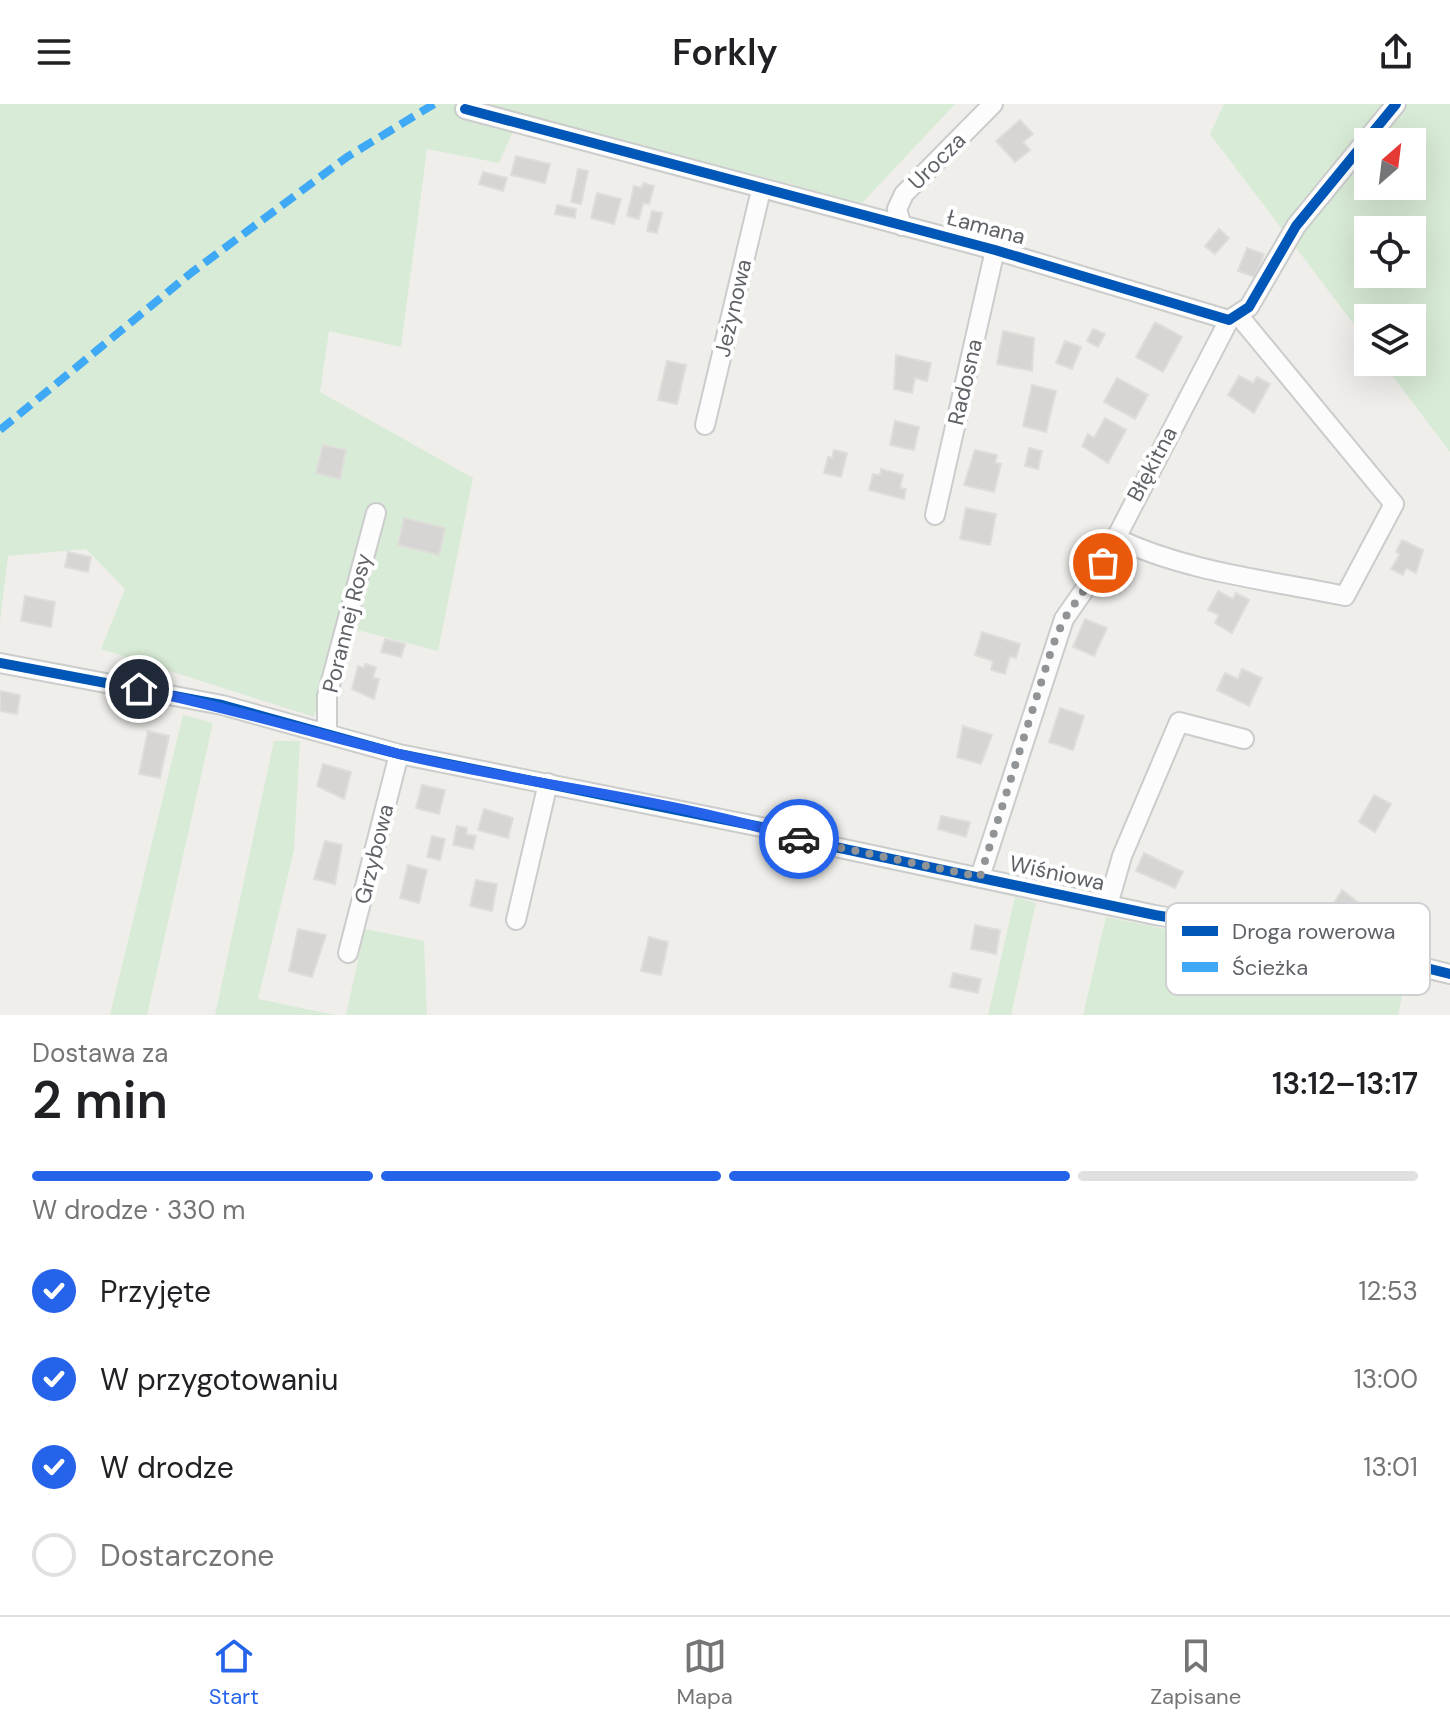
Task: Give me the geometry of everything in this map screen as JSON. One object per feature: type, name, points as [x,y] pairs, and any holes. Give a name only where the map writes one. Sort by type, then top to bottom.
[{"type":"street","name":"Urocza","points":[[902,226],[897,209],[904,194],[993,104]]},
{"type":"street","points":[[1116,538],[1140,549],[1205,568],[1345,596],[1394,504],[1234,318],[1257,295],[1296,226],[1396,104]]},
{"type":"street","name":"Łamana","points":[[465,109],[995,250],[1234,318]]},
{"type":"street","name":"Jeżynowa","points":[[705,425],[761,190]]},
{"type":"street","name":"Radosna","points":[[935,515],[995,250]]},
{"type":"street","name":"Błękitna","points":[[980,877],[1053,645],[1064,619],[1116,538],[1234,318]]},
{"type":"street","name":"Porannej Rosy","points":[[327,734],[327,696],[376,513]]},
{"type":"street","name":"Wiśniowa","points":[[0,663],[222,705],[399,754],[1166,915]]},
{"type":"street","points":[[1108,905],[1122,856],[1179,722],[1244,739]]},
{"type":"street","name":"Grzybowa","points":[[348,953],[399,754]]},
{"type":"street","points":[[516,920],[548,783]]},
{"type":"street","name":"Wiśniowa","points":[[1430,969],[1450,974]]},
{"type":"green space","points":[[0,104],[955,104],[862,203],[521,113],[499,163],[427,149],[401,347],[329,331],[320,392],[473,478],[438,651],[338,625],[314,717],[101,649],[125,589],[86,549],[8,556],[0,622]]},
{"type":"green space","points":[[1224,104],[1450,104],[1450,452],[1393,376],[1426,376],[1426,304],[1354,304],[1354,324],[1210,134]]},
{"type":"green space","points":[[183,715],[213,723],[147,1015],[110,1015]]},
{"type":"green space","points":[[274,741],[300,741],[294,850],[258,999],[335,1015],[215,1015]]},
{"type":"green space","points":[[1015,897],[1036,903],[1011,1015],[988,1015]]},
{"type":"green space","points":[[1106,917],[1166,929],[1166,995],[1402,995],[1398,1015],[1083,1015]]},
{"type":"green space","points":[[365,929],[424,941],[427,1015],[346,1015]]},
{"type":"building","points":[[1020,120],[1033,134],[1023,142],[1030,150],[1015,162],[996,141]]},
{"type":"building","points":[[516,156],[550,164],[545,183],[511,175]]},
{"type":"building","points":[[578,169],[588,171],[581,204],[571,202]]},
{"type":"building","points":[[483,172],[507,178],[503,191],[479,184]]},
{"type":"building","points":[[643,183],[654,186],[649,204],[643,203],[639,219],[627,216],[634,186],[642,188]]},
{"type":"building","points":[[597,193],[621,199],[614,224],[591,218]]},
{"type":"building","points":[[557,205],[576,209],[575,218],[555,214]]},
{"type":"building","points":[[652,211],[662,213],[657,233],[647,231]]},
{"type":"building","points":[[1219,229],[1229,238],[1215,254],[1205,246]]},
{"type":"building","points":[[1247,248],[1264,254],[1255,277],[1238,271]]},
{"type":"building","points":[[1155,322],[1182,337],[1163,372],[1136,357]]},
{"type":"building","points":[[1093,329],[1105,334],[1098,347],[1087,341]]},
{"type":"building","points":[[1003,331],[1034,338],[1032,371],[997,364]]},
{"type":"building","points":[[1065,341],[1081,347],[1072,369],[1056,363]]},
{"type":"building","points":[[896,355],[931,363],[927,381],[915,378],[912,393],[894,389]]},
{"type":"building","points":[[667,361],[686,365],[677,404],[658,400]]},
{"type":"building","points":[[1239,376],[1253,383],[1257,377],[1270,384],[1254,413],[1228,395]]},
{"type":"building","points":[[1117,378],[1148,395],[1135,419],[1104,402]]},
{"type":"building","points":[[1032,385],[1056,391],[1046,432],[1023,426]]},
{"type":"building","points":[[1105,418],[1126,430],[1108,463],[1082,446],[1088,434],[1094,438]]},
{"type":"building","points":[[895,421],[919,427],[914,450],[890,445]]},
{"type":"building","points":[[323,445],[346,450],[340,479],[316,473]]},
{"type":"building","points":[[1029,448],[1042,451],[1038,469],[1025,466]]},
{"type":"building","points":[[834,450],[847,453],[841,477],[824,473],[828,457],[832,458]]},
{"type":"building","points":[[975,450],[997,455],[995,463],[1001,464],[994,492],[964,485]]},
{"type":"building","points":[[881,469],[903,475],[900,488],[906,489],[904,499],[869,490],[873,474],[880,475]]},
{"type":"building","points":[[966,508],[996,514],[990,545],[960,539]]},
{"type":"building","points":[[404,518],[445,528],[439,555],[398,545]]},
{"type":"building","points":[[1402,540],[1423,550],[1416,573],[1406,568],[1403,575],[1391,569],[1400,554],[1396,552]]},
{"type":"building","points":[[68,552],[91,557],[88,572],[65,567]]},
{"type":"building","points":[[1218,591],[1233,599],[1236,593],[1249,600],[1232,633],[1215,623],[1219,615],[1208,610]]},
{"type":"building","points":[[25,596],[55,602],[51,627],[21,621]]},
{"type":"building","points":[[1085,619],[1107,628],[1094,656],[1073,647]]},
{"type":"building","points":[[982,632],[1020,644],[1016,658],[1010,656],[1005,674],[991,670],[993,661],[975,655]]},
{"type":"building","points":[[385,639],[405,644],[401,657],[381,652]]},
{"type":"building","points":[[365,664],[376,667],[373,678],[379,679],[374,699],[352,689],[358,666],[364,668]]},
{"type":"building","points":[[1242,669],[1262,678],[1249,706],[1217,690],[1225,673],[1238,679]]},
{"type":"building","points":[[0,691],[20,695],[17,714],[0,711]]},
{"type":"building","points":[[1060,708],[1084,716],[1073,750],[1049,742]]},
{"type":"building","points":[[963,726],[992,735],[981,764],[957,757]]},
{"type":"building","points":[[148,731],[169,736],[160,778],[139,774]]},
{"type":"building","points":[[323,764],[351,772],[344,799],[317,786]]},
{"type":"building","points":[[422,785],[445,790],[439,814],[416,808]]},
{"type":"building","points":[[1374,795],[1391,804],[1375,832],[1359,822]]},
{"type":"building","points":[[484,809],[513,818],[508,838],[478,830]]},
{"type":"building","points":[[941,816],[970,822],[966,837],[938,829]]},
{"type":"building","points":[[457,826],[467,828],[466,834],[476,836],[473,849],[453,845]]},
{"type":"building","points":[[432,836],[445,839],[440,860],[427,857]]},
{"type":"building","points":[[325,841],[342,845],[335,884],[314,879]]},
{"type":"building","points":[[1144,853],[1183,872],[1175,888],[1136,871]]},
{"type":"building","points":[[408,865],[427,870],[419,903],[400,898]]},
{"type":"building","points":[[476,880],[497,884],[492,911],[470,906]]},
{"type":"building","points":[[1342,890],[1359,903],[1334,903]]},
{"type":"building","points":[[975,925],[1000,930],[996,954],[971,949]]},
{"type":"building","points":[[298,929],[326,935],[312,977],[289,971]]},
{"type":"building","points":[[649,937],[668,942],[661,975],[641,971]]},
{"type":"building","points":[[953,973],[981,979],[978,993],[950,987]]},
{"type":"marked path","points":[[0,430],[191,273],[347,157],[434,104]]},
{"type":"cycle path","points":[[465,109],[995,250],[1229,320],[1249,307],[1296,226],[1396,104]]},
{"type":"cycle path","points":[[0,663],[222,705],[399,754],[761,827],[802,840],[1166,917]]},
{"type":"cycle path","points":[[1430,969],[1450,974]]},
{"type":"way so far","points":[[799,839],[980,877],[1053,645],[1064,619],[1103,563]]},
{"type":"route","points":[[139,689],[222,705],[399,754],[672,808],[761,827],[799,839]]}]
